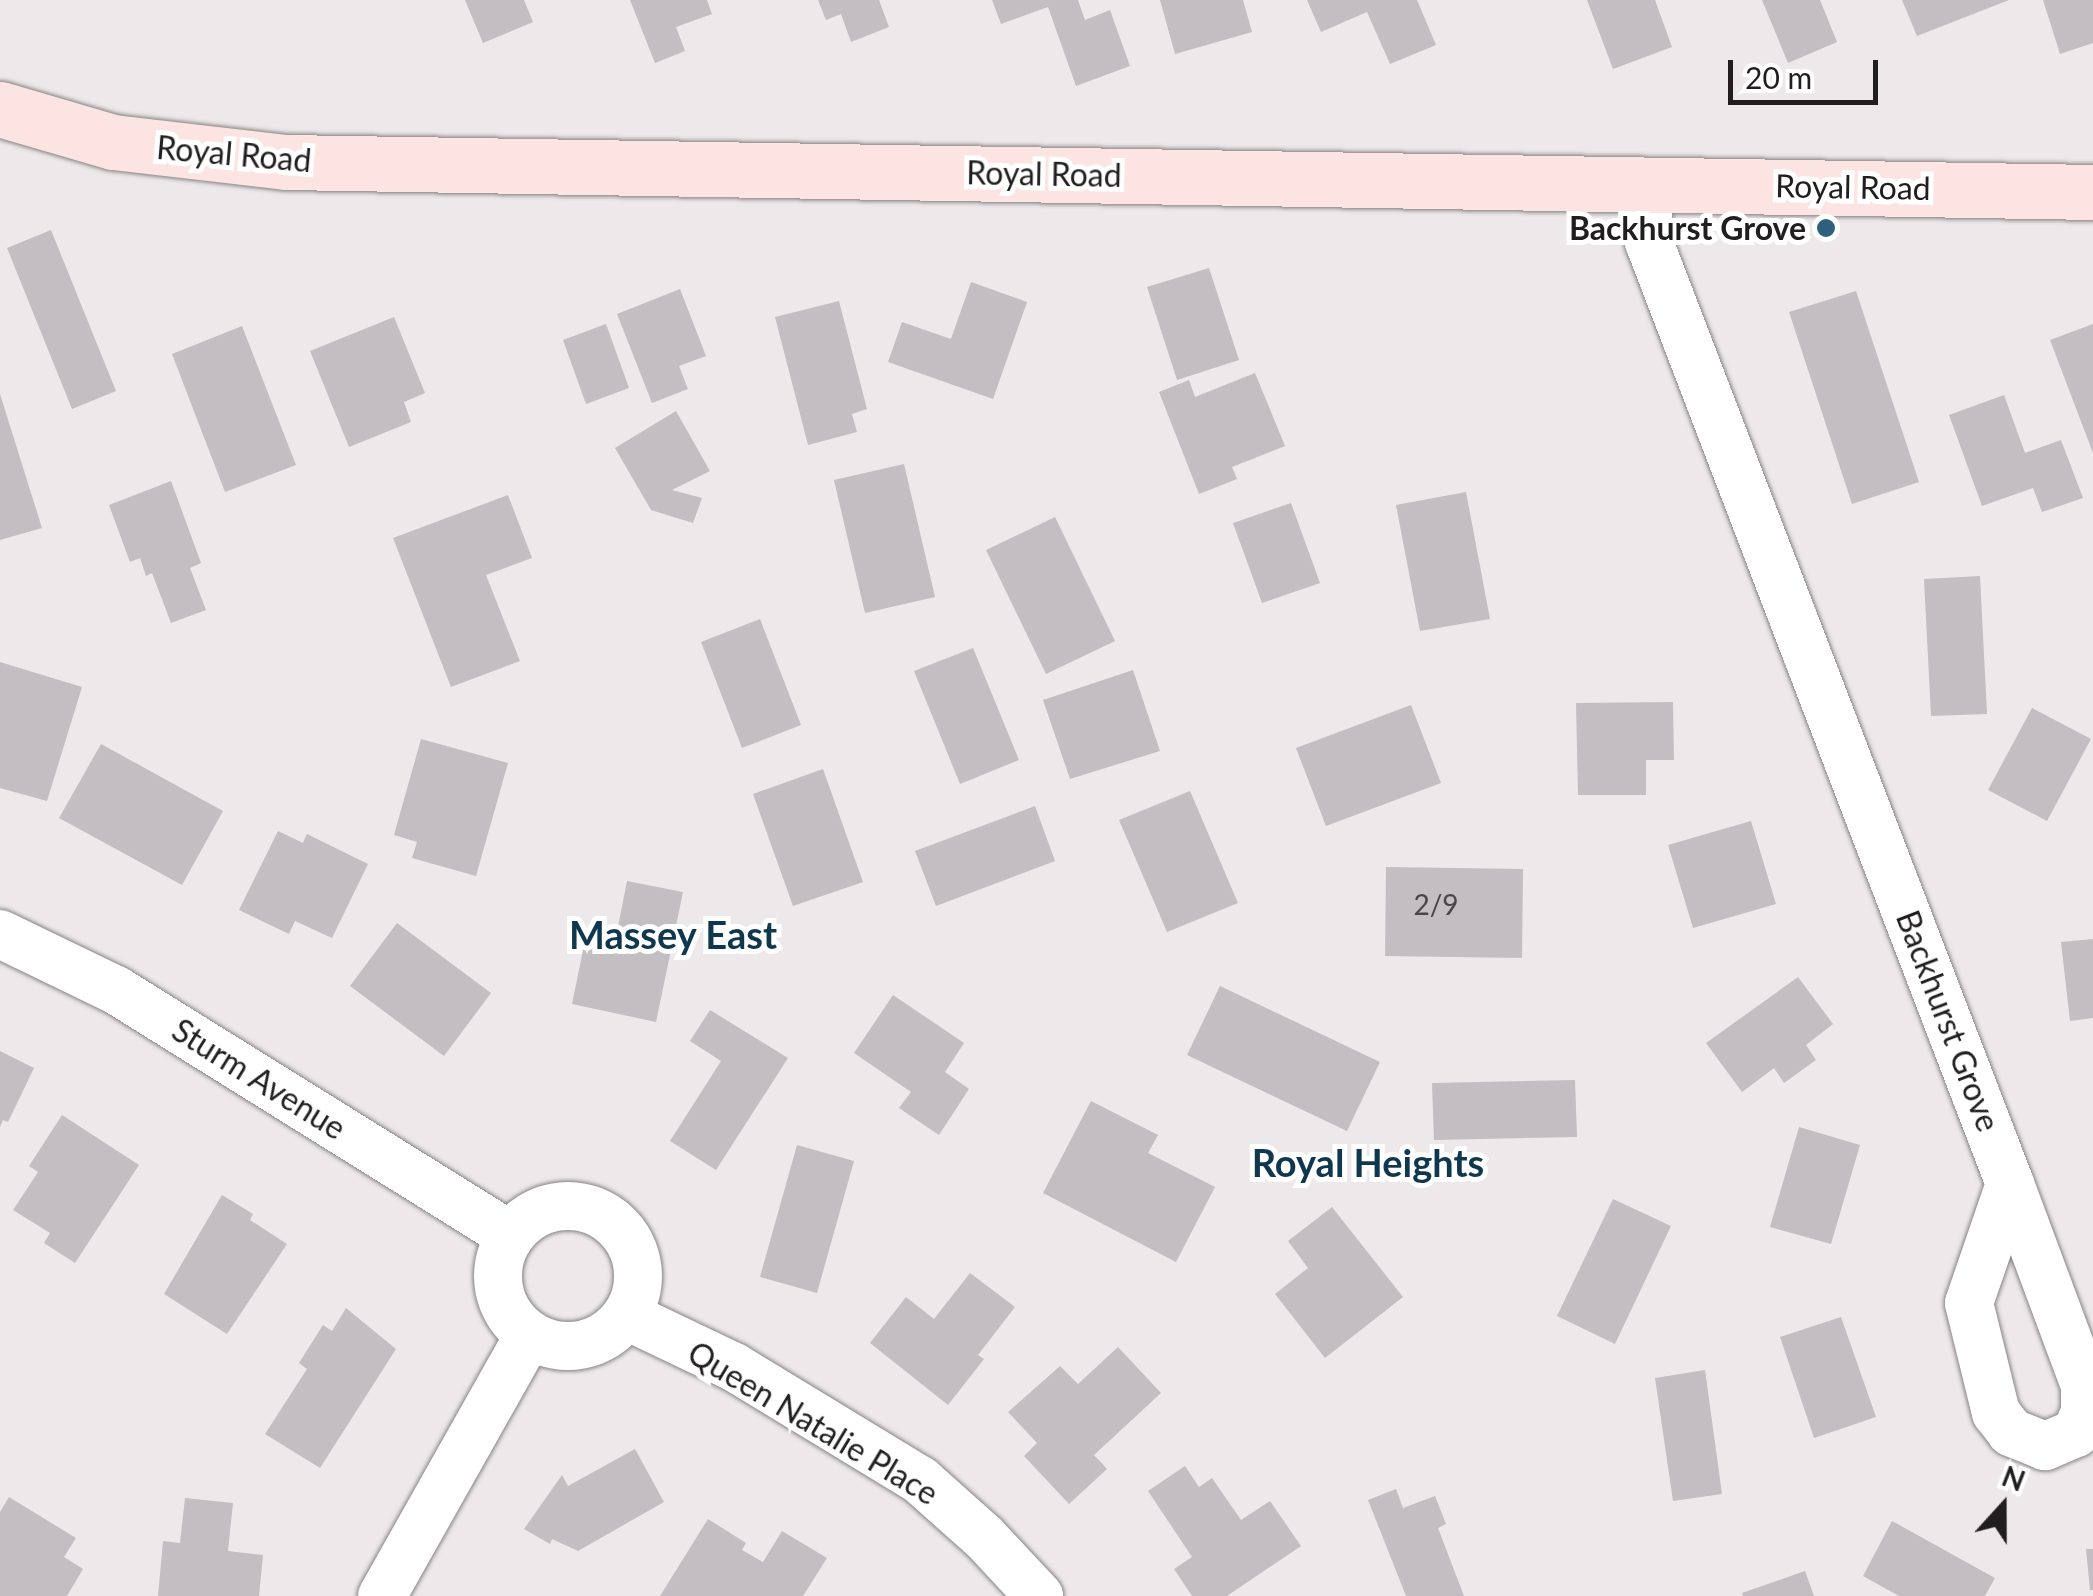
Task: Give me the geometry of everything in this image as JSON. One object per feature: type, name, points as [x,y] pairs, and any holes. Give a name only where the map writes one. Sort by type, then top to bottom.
[{"type":"street","name":"Royal Road","points":[[0,109],[112,142],[286,162],[2093,192]]},
{"type":"street","name":"Backhurst Grove","points":[[1648,183],[1649,242],[2010,1184],[2085,1386],[2085,1412],[2076,1433],[2045,1446],[2011,1432],[1996,1413],[1969,1303],[2010,1184]]},
{"type":"street","name":"Sturm Avenue","points":[[0,934],[116,990],[510,1236]]},
{"type":"street","points":[[560,1207],[580,1207],[616,1224],[628,1240],[638,1278],[626,1316],[592,1342],[571,1346],[549,1344],[529,1334],[510,1315],[499,1289],[499,1262],[510,1236],[524,1221],[560,1207]]},
{"type":"street","name":"Queen Natalie Place","points":[[626,1316],[734,1367],[920,1480],[984,1537],[1034,1593]]},
{"type":"street","points":[[382,1596],[529,1334]]},
{"type":"building","points":[[465,0],[524,0],[533,22],[483,43]]},
{"type":"building","points":[[630,0],[707,0],[712,14],[676,27],[685,51],[655,63]]},
{"type":"building","points":[[818,0],[879,0],[889,27],[851,42],[841,14],[826,20]]},
{"type":"building","points":[[992,0],[1078,0],[1085,20],[1110,10],[1130,66],[1076,86],[1048,7],[1001,24]]},
{"type":"building","points":[[1160,0],[1243,0],[1252,32],[1175,54]]},
{"type":"building","points":[[1307,0],[1417,0],[1436,45],[1390,64],[1367,12],[1321,32]]},
{"type":"building","points":[[1587,0],[1655,0],[1672,47],[1613,69]]},
{"type":"building","points":[[1762,0],[1820,0],[1837,42],[1788,63]]},
{"type":"building","points":[[1902,0],[2009,0],[1917,36]]},
{"type":"building","points":[[2043,0],[2093,0],[2093,43],[2060,54]]},
{"type":"building","points":[[51,230],[116,391],[72,409],[7,248]]},
{"type":"building","points":[[1209,268],[1239,360],[1177,380],[1147,287]]},
{"type":"building","points":[[971,282],[1027,302],[993,399],[888,362],[902,322],[951,339]]},
{"type":"building","points":[[680,289],[706,356],[679,366],[688,389],[652,403],[617,314]]},
{"type":"building","points":[[1856,291],[1919,482],[1852,504],[1789,312]]},
{"type":"building","points":[[839,301],[867,409],[852,414],[857,432],[808,445],[775,317]]},
{"type":"building","points":[[394,317],[425,393],[404,402],[411,422],[349,447],[310,351]]},
{"type":"building","points":[[606,324],[629,388],[586,404],[563,340]]},
{"type":"building","points":[[2093,324],[2093,453],[2050,340]]},
{"type":"building","points":[[242,326],[296,465],[225,492],[172,354]]},
{"type":"building","points":[[1255,373],[1285,446],[1232,467],[1237,479],[1199,494],[1159,392],[1189,380],[1195,397]]},
{"type":"building","points":[[0,394],[42,528],[0,540]]},
{"type":"building","points":[[2004,395],[2025,453],[2061,440],[2083,498],[2042,512],[2033,488],[1982,506],[1949,415]]},
{"type":"building","points":[[676,411],[710,471],[672,490],[702,498],[693,523],[651,510],[615,448]]},
{"type":"building","points":[[904,464],[935,597],[865,613],[834,480]]},
{"type":"building","points":[[171,481],[201,563],[190,568],[206,610],[171,623],[152,573],[146,576],[140,558],[130,562],[109,505]]},
{"type":"building","points":[[1466,492],[1490,619],[1420,631],[1396,505]]},
{"type":"building","points":[[508,495],[532,558],[486,575],[520,661],[451,687],[393,538]]},
{"type":"building","points":[[1291,503],[1320,583],[1262,603],[1233,523]]},
{"type":"building","points":[[1055,517],[1115,641],[1046,674],[986,550]]},
{"type":"building","points":[[1980,576],[1987,714],[1931,716],[1924,579]]},
{"type":"building","points":[[760,619],[801,725],[742,748],[701,642]]},
{"type":"building","points":[[973,648],[1019,760],[960,784],[914,671]]},
{"type":"building","points":[[0,662],[82,687],[47,801],[0,788]]},
{"type":"building","points":[[1133,670],[1160,751],[1070,779],[1043,700]]},
{"type":"building","points":[[1673,702],[1674,760],[1646,760],[1646,795],[1578,795],[1576,703]]},
{"type":"building","points":[[1411,705],[1441,783],[1326,826],[1296,748]]},
{"type":"building","points":[[2032,708],[2091,739],[2047,821],[1988,790]]},
{"type":"building","points":[[421,739],[508,763],[476,876],[412,858],[417,842],[394,835]]},
{"type":"building","points":[[101,744],[223,811],[182,885],[59,818]]},
{"type":"building","points":[[823,769],[863,882],[793,906],[753,794]]},
{"type":"building","points":[[1190,791],[1238,903],[1167,932],[1119,820]]},
{"type":"building","points":[[1035,806],[1055,861],[936,906],[915,851]]},
{"type":"building","points":[[1751,821],[1776,904],[1693,928],[1668,845]]},
{"type":"building","points":[[278,831],[303,843],[307,834],[368,864],[332,938],[295,921],[289,934],[239,910]]},
{"type":"building","points":[[1386,867],[1523,869],[1522,958],[1385,956]]},
{"type":"building","points":[[627,881],[683,892],[656,1022],[572,1004],[586,936],[615,942]]},
{"type":"building","points":[[397,923],[491,993],[444,1056],[350,986]]},
{"type":"building","points":[[2093,939],[2093,1018],[2070,1021],[2061,942]]},
{"type":"building","points":[[1798,977],[1833,1024],[1806,1045],[1816,1060],[1784,1083],[1774,1068],[1742,1092],[1706,1043]]},
{"type":"building","points":[[1220,986],[1380,1062],[1347,1131],[1187,1055]]},
{"type":"building","points":[[893,995],[964,1043],[945,1072],[969,1089],[939,1135],[899,1108],[911,1092],[854,1053]]},
{"type":"building","points":[[710,1010],[788,1058],[716,1170],[670,1141],[721,1061],[690,1041]]},
{"type":"building","points":[[0,1051],[34,1068],[8,1122],[3,1120],[0,1127]]},
{"type":"building","points":[[1575,1080],[1577,1137],[1434,1140],[1432,1083]]},
{"type":"building","points":[[1091,1101],[1158,1135],[1148,1153],[1215,1187],[1176,1262],[1043,1193]]},
{"type":"building","points":[[62,1115],[139,1165],[75,1263],[44,1243],[50,1233],[13,1210],[38,1172],[29,1166]]},
{"type":"building","points":[[1799,1127],[1860,1145],[1831,1244],[1770,1227]]},
{"type":"building","points":[[797,1145],[854,1161],[817,1293],[760,1277]]},
{"type":"building","points":[[222,1195],[253,1214],[250,1220],[287,1244],[227,1334],[164,1294]]},
{"type":"building","points":[[1613,1199],[1671,1226],[1615,1344],[1557,1316]]},
{"type":"building","points":[[1332,1207],[1403,1297],[1325,1358],[1275,1294],[1308,1268],[1288,1241]]},
{"type":"building","points":[[970,1273],[1015,1307],[978,1355],[984,1359],[948,1405],[870,1343],[906,1297],[934,1319]]},
{"type":"building","points":[[346,1308],[396,1349],[320,1468],[265,1434],[307,1369],[299,1363],[323,1325],[332,1331]]},
{"type":"building","points":[[1841,1317],[1876,1417],[1814,1438],[1780,1337]]},
{"type":"building","points":[[1118,1347],[1161,1393],[1094,1455],[1107,1469],[1069,1504],[1024,1456],[1037,1443],[1008,1412],[1060,1366],[1078,1384]]},
{"type":"building","points":[[1705,1370],[1722,1494],[1673,1501],[1655,1378]]},
{"type":"building","points":[[635,1449],[664,1502],[578,1551],[552,1539],[550,1544],[524,1529],[562,1475],[568,1486]]},
{"type":"building","points":[[1185,1466],[1199,1487],[1212,1478],[1241,1520],[1270,1501],[1301,1546],[1227,1596],[1192,1596],[1174,1569],[1192,1557],[1148,1491]]},
{"type":"building","points":[[1396,1489],[1403,1508],[1435,1496],[1446,1524],[1438,1528],[1464,1596],[1406,1596],[1368,1500]]},
{"type":"building","points":[[9,1497],[76,1538],[64,1557],[83,1569],[67,1596],[0,1596],[0,1512]]},
{"type":"building","points":[[185,1498],[233,1503],[228,1551],[263,1555],[259,1596],[158,1596],[163,1541],[180,1543]]},
{"type":"building","points":[[708,1519],[746,1543],[742,1550],[763,1562],[782,1531],[827,1558],[803,1596],[660,1596]]},
{"type":"building","points":[[1892,1521],[1995,1578],[1985,1596],[1899,1596],[1863,1576]]},
{"type":"building","points":[[2086,1549],[2093,1549],[2093,1590],[2090,1590]]},
{"type":"building","points":[[1805,1571],[1814,1596],[1743,1596],[1742,1593]]},
{"type":"place","name":"Backhurst Grove","points":[[1826,228]]},
{"type":"district","name":"Massey East","points":[[673,935]]},
{"type":"district","name":"Royal Heights","points":[[1368,1163]]}]
